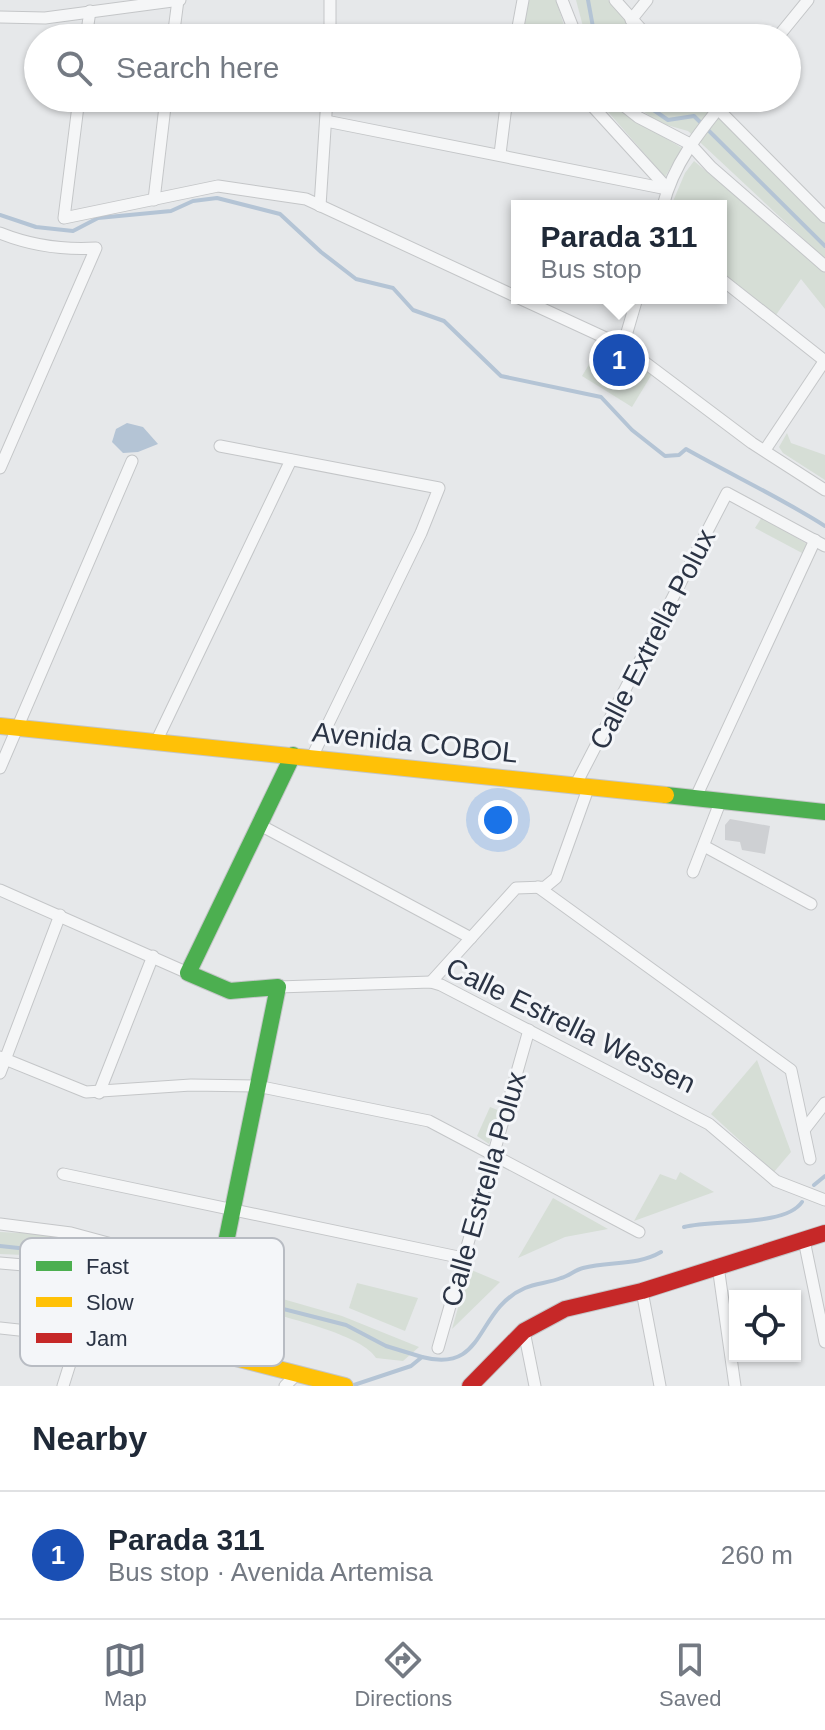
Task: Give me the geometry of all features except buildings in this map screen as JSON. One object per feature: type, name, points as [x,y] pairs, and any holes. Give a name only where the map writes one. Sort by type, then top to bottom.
[{"type":"street","points":[[0,17],[45,18],[124,3],[179,0],[175,24]]},
{"type":"street","points":[[330,0],[330,24]]},
{"type":"street","points":[[520,24],[523,0]]},
{"type":"street","points":[[562,0],[571,24]]},
{"type":"street","points":[[615,0],[635,24]]},
{"type":"street","points":[[631,20],[647,0]]},
{"type":"street","points":[[788,24],[808,0]]},
{"type":"street","points":[[88,24],[90,11]]},
{"type":"street","points":[[77,112],[64,218],[218,186],[280,193],[320,206],[511,295]]},
{"type":"street","points":[[154,200],[164,112]]},
{"type":"street","points":[[320,206],[326,112]]},
{"type":"street","points":[[500,154],[505,112]]},
{"type":"street","points":[[598,112],[667,189]]},
{"type":"street","points":[[632,112],[690,144],[711,167],[825,266]]},
{"type":"street","points":[[664,200],[690,144],[716,112]]},
{"type":"street","points":[[720,112],[825,217]]},
{"type":"street","points":[[326,121],[667,189]]},
{"type":"street","points":[[0,233],[60,247],[96,248],[0,468]]},
{"type":"street","points":[[727,284],[825,361],[765,450]]},
{"type":"street","points":[[531,304],[623,346],[825,490]]},
{"type":"street","points":[[623,346],[635,304]]},
{"type":"street","points":[[220,446],[439,488],[421,533],[312,757]]},
{"type":"street","points":[[156,742],[291,460]]},
{"type":"street","points":[[0,768],[8,727],[132,461]]},
{"type":"street","name":"Calle Extrella Polux","points":[[538,887],[545,887],[556,878],[582,785],[727,493],[820,543]]},
{"type":"street","points":[[696,797],[820,543]]},
{"type":"street","name":"Avenida COBOL","points":[[8,727],[825,812]]},
{"type":"street","points":[[188,973],[293,755]]},
{"type":"street","points":[[693,872],[721,800]]},
{"type":"street","points":[[260,825],[471,938]]},
{"type":"street","points":[[704,846],[811,904]]},
{"type":"street","points":[[431,982],[516,888],[538,887],[791,1070],[810,1159]]},
{"type":"street","name":"Calle Estrella Wessen","points":[[0,890],[230,991],[431,982],[709,1124],[776,1181],[825,1200]]},
{"type":"street","points":[[0,1073],[3,1058],[60,915]]},
{"type":"street","points":[[99,1093],[153,956]]},
{"type":"street","points":[[226,1238],[278,987]]},
{"type":"street","name":"Calle Estrella Polux","points":[[438,1348],[529,1030]]},
{"type":"street","points":[[3,1058],[86,1092],[191,1085],[257,1086],[429,1121],[639,1232]]},
{"type":"street","points":[[804,1130],[825,1103]]},
{"type":"street","points":[[63,1174],[463,1258]]},
{"type":"street","points":[[0,1224],[71,1233],[84,1238]]},
{"type":"street","points":[[470,1386],[524,1331],[565,1309],[642,1291],[825,1233]]},
{"type":"street","points":[[804,1240],[825,1342]]},
{"type":"street","points":[[0,1263],[20,1265]]},
{"type":"street","points":[[718,1266],[735,1386]]},
{"type":"street","points":[[642,1291],[660,1386]]},
{"type":"street","points":[[0,1328],[20,1330]]},
{"type":"street","points":[[524,1331],[535,1386]]},
{"type":"street","points":[[63,1386],[69,1366]]},
{"type":"street","points":[[269,1366],[345,1386]]},
{"type":"street","points":[[285,1386],[298,1373]]},
{"type":"shaded area","points":[[529,0],[556,0],[564,24],[524,24]]},
{"type":"shaded area","points":[[576,0],[608,0],[629,24],[582,24]]},
{"type":"shaded area","points":[[608,112],[622,112],[682,148],[665,177]]},
{"type":"shaded area","points":[[644,112],[713,112],[825,223],[825,259],[688,131],[660,123]]},
{"type":"shaded area","points":[[694,161],[825,271],[825,309],[801,279],[776,315],[727,277],[727,200],[674,200]]},
{"type":"shaded area","points":[[602,343],[652,374],[632,407],[582,376]]},
{"type":"shaded area","points":[[787,433],[791,443],[825,455],[825,480],[783,453],[779,447]]},
{"type":"shaded area","points":[[762,517],[807,544],[802,553],[755,528]]},
{"type":"shaded area","points":[[757,1060],[791,1152],[774,1172],[711,1114]]},
{"type":"shaded area","points":[[490,1107],[500,1111],[489,1144],[477,1136]]},
{"type":"shaded area","points":[[680,1172],[714,1192],[634,1221],[660,1174],[676,1180]]},
{"type":"shaded area","points":[[553,1198],[608,1229],[565,1237],[518,1258]]},
{"type":"shaded area","points":[[0,1232],[59,1238],[20,1238],[20,1255],[0,1254]]},
{"type":"shaded area","points":[[469,1269],[500,1282],[452,1329]]},
{"type":"shaded area","points":[[357,1283],[418,1298],[405,1331],[349,1308]]},
{"type":"shaded area","points":[[284,1299],[342,1316],[419,1347],[403,1361],[376,1358],[366,1348],[330,1331],[284,1317]]},
{"type":"water","points":[[127,423],[143,427],[158,444],[138,452],[123,453],[112,442],[116,429]]},
{"type":"waterway","points":[[588,0],[592,24]]},
{"type":"waterway","points":[[656,112],[668,120],[694,116],[825,246]]},
{"type":"waterway","points":[[0,215],[36,227],[73,231],[98,218],[171,211],[193,201],[217,198],[280,214],[356,279],[393,288],[413,310],[444,321],[501,376],[601,397],[632,430],[665,456],[679,455],[686,449],[825,526]]},
{"type":"waterway","points":[[814,1185],[825,1176]]},
{"type":"waterway","points":[[684,1227],[765,1219],[793,1210],[802,1202]]},
{"type":"waterway","points":[[0,1246],[20,1248]]},
{"type":"waterway","points":[[351,1386],[411,1366],[422,1357],[443,1360],[458,1356],[470,1348],[497,1310],[525,1288],[556,1280],[583,1268],[633,1261],[661,1252]]},
{"type":"waterway","points":[[284,1309],[346,1325],[386,1346],[422,1357]]},
{"type":"traffic: fast","points":[[227,1238],[278,987],[230,991],[188,973],[293,755]]},
{"type":"traffic: fast","points":[[666,795],[825,812]]},
{"type":"traffic: slow","points":[[0,726],[666,795]]},
{"type":"traffic: slow","points":[[267,1366],[345,1386]]},
{"type":"traffic: jam","points":[[470,1386],[524,1331],[565,1309],[642,1291],[825,1233]]},
{"type":"place","name":"Parada 311","points":[[619,360]]}]
